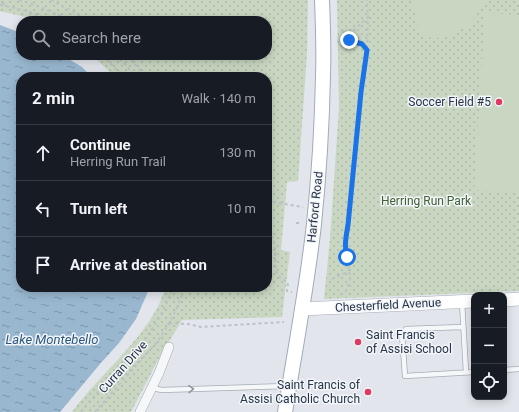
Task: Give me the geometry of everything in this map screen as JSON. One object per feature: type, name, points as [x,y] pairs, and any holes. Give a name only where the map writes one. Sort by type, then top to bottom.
[{"type":"main road","name":"Harford Road","points":[[285,412],[302,310],[315,209],[323,75],[322,0]]},
{"type":"street","points":[[507,300],[519,299]]},
{"type":"street","name":"Chesterfield Avenue","points":[[302,310],[468,301]]},
{"type":"street","points":[[140,412],[159,373],[169,347]]},
{"type":"lane","points":[[466,372],[463,327],[468,301]]},
{"type":"lane","points":[[463,327],[406,329],[402,334],[405,376],[471,372]]},
{"type":"lane","points":[[507,370],[519,369]]},
{"type":"lane","points":[[152,388],[162,390],[289,386]]},
{"type":"path","points":[[19,0],[42,7],[60,16]]},
{"type":"path","points":[[51,0],[80,16]]},
{"type":"path","points":[[338,296],[346,291],[350,280],[345,239],[348,225],[361,92],[367,50],[367,0]]},
{"type":"path","points":[[3,6],[4,2]]},
{"type":"path","points":[[0,5],[34,13],[40,16]]},
{"type":"path","points":[[342,32],[352,32],[368,18]]},
{"type":"path","points":[[349,32],[349,40]]},
{"type":"path","points":[[342,40],[349,40],[362,44],[367,50]]},
{"type":"path","points":[[107,60],[119,72]]},
{"type":"path","points":[[120,60],[131,72]]},
{"type":"path","points":[[131,60],[142,72]]},
{"type":"path","points":[[272,202],[315,209]]},
{"type":"path","points":[[272,238],[275,243],[275,261],[277,272],[282,280],[288,282],[287,291]]},
{"type":"path","points":[[332,279],[349,270]]},
{"type":"path","points":[[81,412],[125,363],[150,331],[165,307],[171,292]]},
{"type":"path","name":"Curran Drive","points":[[95,412],[149,352],[163,334],[183,292]]},
{"type":"path","points":[[169,323],[188,324],[201,327],[284,322]]},
{"type":"green space","name":"Lake Montebello","points":[[0,0],[308,0],[307,54],[298,181],[287,182],[281,250],[290,252],[282,317],[182,320],[158,360],[131,412],[72,412],[135,341],[157,308],[164,292],[272,292],[272,72],[110,72],[97,60],[272,60],[272,16],[21,16],[0,11]]},
{"type":"green space","name":"Herring Run Park","points":[[337,0],[519,0],[519,291],[324,299],[330,239],[339,107]]},
{"type":"green space","points":[[412,0],[485,1],[470,25],[443,38],[420,37]]},
{"type":"green space","name":"Soccer Field #5","points":[[485,13],[519,15],[519,192],[474,190]]},
{"type":"water","name":"Lake Montebello","points":[[0,25],[16,31],[16,60],[70,60],[87,72],[16,72],[16,292],[148,292],[136,319],[119,343],[60,412],[0,412]]},
{"type":"place","name":"Soccer Field #5","points":[[499,102]]},
{"type":"place","name":"Saint Francis of Assisi School","points":[[358,342]]},
{"type":"place","name":"Saint Francis of Assisi Catholic Church","points":[[368,392]]},
{"type":"route","points":[[347,257],[345,239],[348,225],[361,92],[367,50],[362,44],[349,40]]}]
